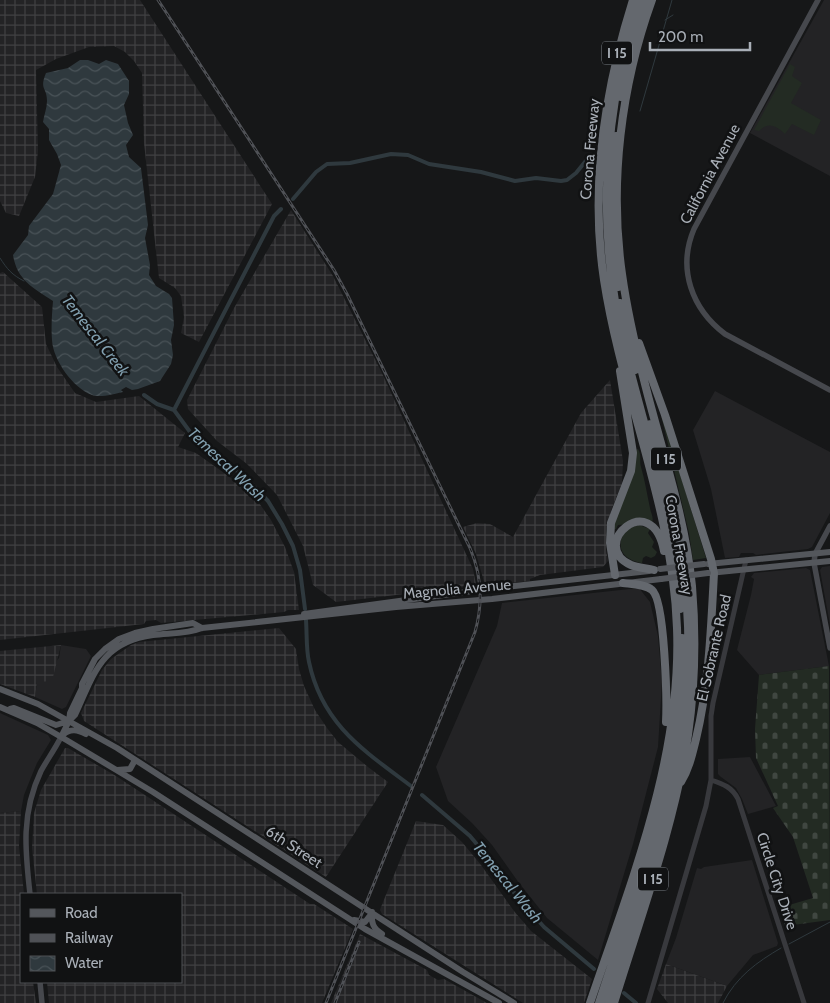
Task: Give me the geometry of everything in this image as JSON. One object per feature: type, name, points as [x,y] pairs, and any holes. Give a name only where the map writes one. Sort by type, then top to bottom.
[{"type":"highway","name":"Corona Freeway","points":[[606,997],[661,781],[669,738],[677,629],[662,517],[618,350],[604,279],[599,210],[599,181],[606,107],[618,52],[633,0]]},
{"type":"highway","points":[[615,90],[627,39],[639,0]]},
{"type":"highway","points":[[612,969],[677,762],[685,714],[689,651],[687,602],[682,556],[674,512],[638,378],[619,296],[615,264],[613,221],[615,152],[621,94],[628,60],[645,0]]},
{"type":"highway","name":"Corona Freeway","points":[[606,997],[612,969],[657,866],[678,786],[688,733],[693,684],[694,634],[692,586],[684,529],[644,382],[632,328],[622,273],[619,236],[618,183],[621,134],[638,42],[652,0]]},
{"type":"highway","points":[[612,969],[662,827],[660,820],[674,748],[679,708],[682,656],[680,595],[671,529],[625,351],[610,271],[605,200],[607,158],[618,52]]},
{"type":"highway","points":[[613,221],[618,183]]},
{"type":"highway","points":[[632,328],[643,352],[665,415],[711,573],[709,665],[702,708],[687,773],[678,786]]},
{"type":"highway","points":[[615,575],[610,543],[611,523],[631,471],[633,452],[618,350]]},
{"type":"highway","points":[[657,570],[633,566],[624,561],[618,553],[616,543],[619,534],[630,523],[639,521],[646,523],[658,533],[663,545],[674,598]]},
{"type":"highway","points":[[622,583],[643,586],[652,590],[657,596],[665,664],[666,724],[669,738]]},
{"type":"highway","name":"Corona Freeway","points":[[590,1003],[606,997]]},
{"type":"highway","points":[[595,1003],[606,997]]},
{"type":"highway","points":[[599,1003],[606,997]]},
{"type":"main road","name":"California Avenue","points":[[818,0],[694,229],[688,246],[686,263],[692,291],[702,311],[713,325],[725,334],[830,390]]},
{"type":"main road","points":[[830,526],[815,554],[814,563],[830,648]]},
{"type":"main road","name":"Magnolia Avenue","points":[[316,614],[480,590],[830,552]]},
{"type":"main road","name":"Magnolia Avenue","points":[[61,737],[75,715],[100,663],[115,649],[135,638],[193,632],[202,628],[297,616],[492,599],[745,569],[830,561]]},
{"type":"main road","points":[[615,575],[622,583]]},
{"type":"main road","name":"Magnolia Avenue","points":[[70,721],[70,713],[95,659],[119,639],[135,633],[193,623],[202,628]]},
{"type":"main road","points":[[0,689],[60,713],[66,713],[82,684]]},
{"type":"main road","points":[[38,704],[70,721]]},
{"type":"main road","points":[[3,708],[14,708],[56,725],[70,721]]},
{"type":"main road","points":[[3,708],[37,723],[61,737]]},
{"type":"main road","name":"6th Street","points":[[70,721],[117,748],[444,960],[514,1003]]},
{"type":"main road","points":[[30,893],[25,840],[28,810],[33,791],[42,770],[61,737],[67,731],[74,730],[83,732],[103,744],[117,748]]},
{"type":"main road","name":"6th Street","points":[[61,737],[161,797],[343,915],[500,1003]]},
{"type":"main road","points":[[113,769],[122,771],[130,769],[135,760]]},
{"type":"main road","points":[[343,915],[365,922],[372,912]]},
{"type":"main road","points":[[372,912],[371,920],[375,929],[408,953]]},
{"type":"main road","points":[[40,983],[42,1003]]},
{"type":"street","name":"El Sobrante Road","points":[[648,1001],[706,806],[711,780],[711,716],[713,703],[746,560]]},
{"type":"street","name":"Circle City Drive","points":[[711,780],[729,788],[738,799],[804,1003]]},
{"type":"street","points":[[500,1003],[504,996]]},
{"type":"shaded area","points":[[0,0],[140,0],[272,204],[199,342],[181,333],[184,317],[181,296],[175,288],[159,278],[144,143],[142,73],[125,52],[114,46],[89,47],[56,59],[36,70],[38,151],[35,177],[19,216],[6,213],[0,201]]},
{"type":"shaded area","points":[[824,0],[830,0],[830,176],[750,133]]},
{"type":"shaded area","points":[[291,210],[333,276],[381,371],[473,569],[476,584],[474,586],[336,602],[313,585],[303,546],[277,495],[247,464],[217,441],[188,409],[187,400],[234,308]]},
{"type":"shaded area","points":[[3,272],[42,307],[46,344],[57,367],[75,393],[96,402],[139,396],[185,433],[178,447],[196,453],[252,493],[271,520],[285,547],[294,572],[299,610],[161,623],[156,620],[146,621],[144,624],[0,640],[0,273]]},
{"type":"shaded area","points":[[610,380],[623,461],[622,483],[612,508],[606,531],[608,561],[603,567],[540,575],[530,579],[530,581],[510,583],[505,581],[489,582],[485,585],[476,554],[463,527],[477,523],[490,524],[513,537],[581,413]]},
{"type":"shaded area","points":[[715,391],[830,452],[830,513],[812,547],[756,555],[753,553],[741,553],[739,557],[725,558],[711,489],[693,430]]},
{"type":"shaded area","points":[[830,566],[830,625],[820,570],[822,567]]},
{"type":"shaded area","points":[[806,568],[810,570],[829,666],[759,675],[737,650],[751,595],[754,579],[751,577],[754,573]]},
{"type":"shaded area","points":[[639,588],[650,602],[658,636],[662,682],[658,747],[633,844],[598,960],[547,918],[492,845],[448,801],[436,767],[497,626],[502,603]]},
{"type":"shaded area","points":[[279,628],[296,649],[304,686],[315,710],[327,728],[338,742],[388,782],[326,877],[84,721],[81,713],[102,670],[111,659],[131,645],[139,642]]},
{"type":"shaded area","points":[[61,645],[86,649],[91,656],[66,707],[62,709],[35,697],[37,682],[59,658]]},
{"type":"shaded area","points":[[61,645],[52,681],[37,682],[35,697],[0,684],[0,651]]},
{"type":"shaded area","points":[[0,713],[48,735],[51,740],[37,763],[24,795],[21,811],[0,813]]},
{"type":"shaded area","points":[[65,748],[68,748],[116,776],[310,904],[314,904],[353,929],[322,1003],[49,1003],[47,983],[182,983],[182,893],[37,893],[32,848],[34,813],[41,790]]},
{"type":"shaded area","points":[[750,757],[776,806],[748,814],[736,788],[718,774],[718,759]]},
{"type":"shaded area","points":[[21,811],[19,846],[24,893],[20,893],[20,983],[33,983],[36,1003],[0,1003],[0,813]]},
{"type":"shaded area","points":[[416,821],[443,825],[462,842],[531,931],[592,979],[584,1003],[523,1003],[382,914],[381,907]]},
{"type":"shaded area","points":[[752,860],[778,943],[777,946],[753,955],[727,986],[666,964],[676,938],[697,868],[701,869]]},
{"type":"shaded area","points":[[360,934],[427,970],[429,975],[438,980],[444,979],[487,1003],[331,1003]]},
{"type":"shaded area","points":[[666,964],[727,986],[718,1003],[668,1003],[657,989]]},
{"type":"green space","points":[[790,64],[795,67],[792,76],[802,83],[791,103],[821,120],[814,135],[792,124],[785,134],[769,125],[759,131],[754,130]]},
{"type":"green space","points":[[661,415],[706,558],[693,560],[689,533]]},
{"type":"green space","points":[[638,449],[653,517],[652,523],[618,525],[613,530],[635,450]]},
{"type":"green space","points":[[639,525],[650,529],[648,533],[654,542],[652,547],[657,552],[651,558],[646,556],[643,558],[642,563],[633,561],[621,549],[621,540],[624,532]]},
{"type":"green space","points":[[829,666],[830,920],[785,926],[779,908],[813,898],[793,837],[773,808],[778,806],[756,758],[755,729],[759,675]]},
{"type":"water","points":[[80,60],[88,60],[99,64],[106,60],[118,64],[129,81],[129,94],[124,105],[133,135],[126,145],[129,157],[141,168],[148,225],[145,238],[150,265],[149,275],[156,286],[172,298],[174,325],[171,340],[173,355],[171,364],[160,381],[138,389],[132,390],[126,387],[121,390],[123,392],[103,396],[95,396],[85,391],[71,380],[65,372],[53,348],[53,301],[22,277],[15,264],[13,255],[28,235],[29,226],[53,194],[61,165],[49,140],[49,129],[43,122],[47,106],[46,93],[43,86],[46,73],[68,68]]},
{"type":"waterway","points":[[640,111],[672,0]]},
{"type":"waterway","points":[[665,20],[673,15]]},
{"type":"waterway","points":[[293,199],[316,172],[327,164],[350,163],[391,154],[408,155],[429,164],[481,172],[515,181],[536,178],[567,180],[576,173],[589,157]]},
{"type":"waterway","points":[[174,410],[274,216],[281,209]]},
{"type":"waterway","name":"Temescal Creek","points":[[0,258],[10,271],[24,281]]},
{"type":"waterway","name":"Temescal Wash","points":[[144,395],[157,404],[174,410],[193,436],[247,479],[268,501],[293,546],[300,570],[305,609]]},
{"type":"waterway","name":"Temescal Wash","points":[[306,620],[309,662],[315,684],[334,719],[361,747],[411,786]]},
{"type":"waterway","name":"Temescal Wash","points":[[422,795],[470,836],[518,898],[544,927],[594,969]]},
{"type":"waterway","points":[[789,944],[830,922]]},
{"type":"waterway","points":[[723,1003],[734,985],[748,971],[781,948]]},
{"type":"waterway","name":"Temescal Wash","points":[[624,993],[636,1003]]},
{"type":"railway","points":[[158,0],[334,270],[470,548],[479,580],[480,600],[475,632],[326,1003]]},
{"type":"railway","points":[[335,1003],[359,942]]}]
